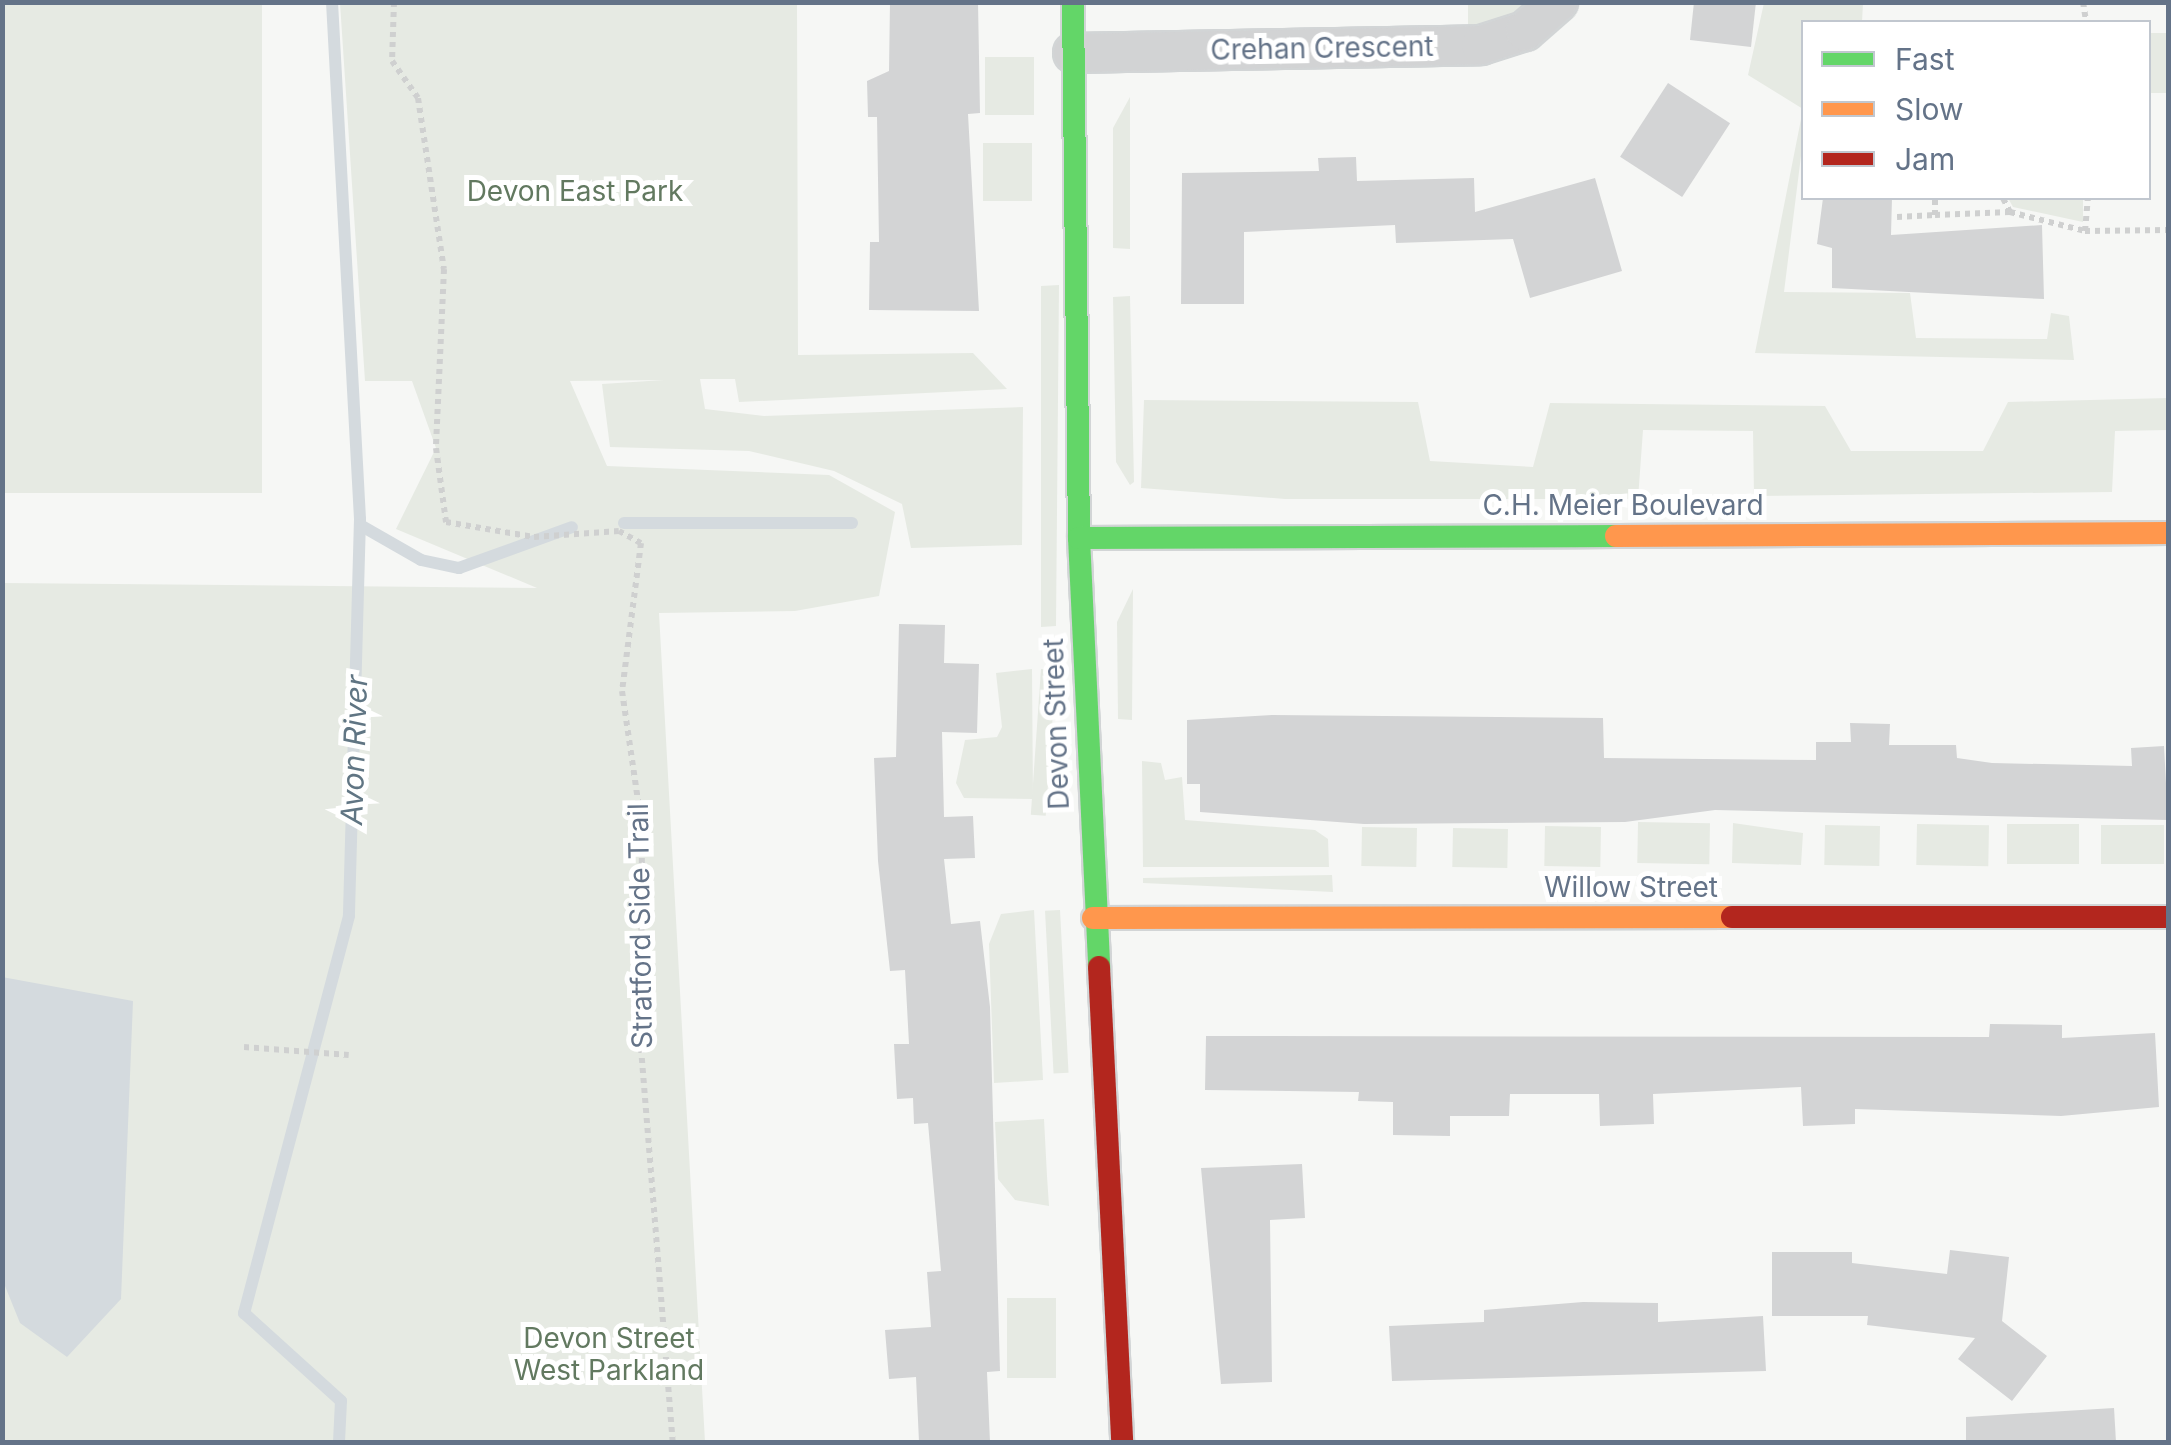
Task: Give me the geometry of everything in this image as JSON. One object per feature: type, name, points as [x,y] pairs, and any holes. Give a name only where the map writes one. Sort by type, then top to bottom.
[{"type":"street","name":"Devon Street","points":[[1072,2],[1079,538],[1093,918],[1122,1442]]},
{"type":"street","name":"Crehan Crescent","points":[[1073,53],[1480,45],[1526,31],[1558,2]]},
{"type":"street","name":"C.H. Meier Boulevard","points":[[1079,538],[2168,533]]},
{"type":"street","name":"Willow Street","points":[[1093,918],[2168,917]]},
{"type":"path","name":"Stratford Side Trail","points":[[394,2],[392,61],[418,98],[444,269],[436,448],[446,522],[534,537],[619,532],[642,543],[622,691],[642,828],[642,1048],[673,1442]]},
{"type":"path","points":[[1934,200],[1935,215]]},
{"type":"path","points":[[2004,200],[2010,212]]},
{"type":"path","points":[[2086,231],[2088,200]]},
{"type":"path","points":[[1898,217],[2010,212],[2086,231],[2168,230]]},
{"type":"path","points":[[244,1046],[349,1056]]},
{"type":"green space","points":[[2,3],[262,3],[262,493],[2,493]]},
{"type":"green space","points":[[340,3],[797,3],[798,355],[973,353],[1007,389],[739,402],[735,379],[700,379],[705,409],[764,416],[1023,407],[1022,545],[911,548],[902,504],[834,471],[749,451],[610,447],[602,384],[664,380],[570,381],[607,466],[829,475],[895,512],[879,596],[795,611],[659,613],[705,1442],[3,1442],[3,583],[537,588],[396,529],[436,448],[412,381],[365,381]]},
{"type":"green space","points":[[1468,3],[1534,3],[1525,16],[1468,30]]},
{"type":"green space","points":[[1764,3],[1863,3],[1862,20],[1801,20],[1801,108],[1748,75]]},
{"type":"green space","points":[[2151,33],[2168,33],[2168,93],[2151,93]]},
{"type":"green space","points":[[985,57],[1034,57],[1034,115],[985,115]]},
{"type":"green space","points":[[1130,97],[1130,249],[1113,248],[1113,128]]},
{"type":"green space","points":[[1801,119],[1801,156],[1784,292],[1910,293],[1916,338],[2047,339],[2051,313],[2069,316],[2074,360],[1755,353]]},
{"type":"green space","points":[[983,143],[1032,143],[1032,201],[983,201]]},
{"type":"green space","points":[[2009,200],[2083,200],[2083,222],[2013,207]]},
{"type":"green space","points":[[1059,285],[1056,626],[1041,627],[1041,286]]},
{"type":"green space","points":[[1130,296],[1134,482],[1130,485],[1116,462],[1113,297]]},
{"type":"green space","points":[[2168,398],[2168,430],[2115,431],[2112,492],[1754,496],[1753,431],[1643,430],[1638,499],[1285,499],[1141,488],[1144,400],[1418,402],[1430,461],[1533,467],[1550,403],[1825,406],[1851,451],[1983,451],[2008,402]]},
{"type":"green space","points":[[1133,589],[1132,720],[1118,719],[1117,622]]},
{"type":"green space","points":[[1032,669],[1033,799],[964,798],[956,783],[965,740],[997,737],[1002,727],[996,673]]},
{"type":"green space","points":[[1041,669],[1056,670],[1046,816],[1031,815]]},
{"type":"green space","points":[[1142,761],[1161,763],[1165,780],[1182,777],[1185,820],[1315,830],[1328,839],[1329,867],[1143,867]]},
{"type":"green space","points":[[1638,822],[1710,823],[1709,864],[1637,863]]},
{"type":"green space","points":[[1733,823],[1803,833],[1801,865],[1732,863]]},
{"type":"green space","points":[[1917,824],[1989,825],[1988,866],[1916,865]]},
{"type":"green space","points":[[2007,824],[2079,824],[2079,864],[2007,864]]},
{"type":"green space","points":[[1825,825],[1880,826],[1879,866],[1824,865]]},
{"type":"green space","points":[[2101,825],[2164,825],[2164,864],[2101,864]]},
{"type":"green space","points":[[1545,826],[1601,827],[1600,867],[1544,866]]},
{"type":"green space","points":[[1362,827],[1417,828],[1416,867],[1361,866]]},
{"type":"green space","points":[[1453,828],[1508,829],[1507,868],[1452,867]]},
{"type":"green space","points":[[1332,875],[1333,892],[1143,883],[1143,878]]},
{"type":"green space","points":[[1034,910],[1043,1080],[994,1083],[989,944],[1001,914]]},
{"type":"green space","points":[[1060,910],[1069,1073],[1054,1074],[1045,911]]},
{"type":"green space","points":[[1044,1119],[1049,1206],[1015,1200],[998,1179],[995,1122]]},
{"type":"green space","points":[[1007,1298],[1056,1298],[1056,1378],[1007,1378]]},
{"type":"shaded area","points":[[2,977],[133,1001],[121,1299],[67,1357],[20,1323],[3,1281]]},
{"type":"building","points":[[890,2],[978,2],[980,113],[968,114],[979,311],[869,310],[870,242],[879,242],[877,117],[868,117],[867,81],[889,71]]},
{"type":"building","points":[[1694,2],[1756,2],[1751,47],[1690,40]]},
{"type":"building","points":[[1668,83],[1730,123],[1682,197],[1620,157]]},
{"type":"building","points":[[1356,157],[1357,181],[1474,178],[1475,212],[1595,178],[1622,271],[1530,298],[1513,239],[1396,243],[1395,225],[1244,232],[1244,304],[1181,304],[1182,173],[1319,171],[1318,158]]},
{"type":"building","points":[[1823,200],[1892,200],[1891,235],[2042,225],[2044,299],[1832,288],[1832,248],[1817,244]]},
{"type":"building","points":[[899,624],[945,625],[944,663],[979,664],[977,733],[942,732],[944,817],[973,816],[975,858],[944,859],[951,924],[980,921],[990,1007],[1000,1371],[987,1372],[990,1442],[919,1442],[916,1377],[889,1379],[885,1330],[931,1327],[927,1272],[941,1271],[928,1123],[914,1124],[913,1098],[897,1099],[894,1044],[909,1044],[905,970],[890,971],[878,861],[874,758],[896,757]]},
{"type":"building","points":[[1272,715],[1603,718],[1604,758],[1816,760],[1816,742],[1851,742],[1850,723],[1890,724],[1889,745],[1956,745],[1957,758],[1992,763],[2132,766],[2131,748],[2164,746],[2168,820],[1715,810],[1625,822],[1364,824],[1200,812],[1200,784],[1187,784],[1187,720]]},
{"type":"building","points":[[1990,1024],[2062,1025],[2062,1038],[2155,1033],[2159,1107],[2061,1116],[1855,1109],[1855,1124],[1803,1126],[1801,1087],[1653,1094],[1654,1124],[1600,1126],[1599,1094],[1510,1094],[1509,1116],[1450,1116],[1450,1136],[1393,1135],[1393,1102],[1358,1101],[1359,1092],[1205,1090],[1206,1036],[1989,1037]]},
{"type":"building","points":[[1302,1164],[1305,1218],[1270,1220],[1272,1382],[1221,1384],[1201,1168]]},
{"type":"building","points":[[1950,1250],[2009,1257],[2002,1321],[2047,1356],[2012,1401],[1958,1359],[1975,1338],[1867,1325],[1868,1316],[1772,1316],[1772,1252],[1852,1252],[1852,1263],[1947,1274]]},
{"type":"building","points":[[1583,1302],[1658,1303],[1658,1322],[1763,1316],[1766,1371],[1392,1381],[1389,1326],[1484,1322],[1484,1310]]},
{"type":"building","points":[[2114,1408],[2116,1442],[1966,1442],[1966,1417]]},
{"type":"waterway","name":"Avon River","points":[[332,2],[360,519],[349,916],[244,1313],[341,1401],[339,1442]]},
{"type":"waterway","points":[[624,523],[852,523]]},
{"type":"waterway","points":[[360,525],[421,560],[459,568],[572,527]]},
{"type":"traffic: fast","points":[[1073,2],[1079,538],[1099,967]]},
{"type":"traffic: fast","points":[[1079,538],[1616,536]]},
{"type":"traffic: slow","points":[[1616,536],[2168,533]]},
{"type":"traffic: slow","points":[[1093,918],[1732,917]]},
{"type":"traffic: jam","points":[[1732,917],[2168,917]]},
{"type":"traffic: jam","points":[[1099,967],[1122,1442]]},
{"type":"park label","name":"Devon East Park","points":[[575,191]]},
{"type":"park label","name":"Devon Street West Parkland","points":[[609,1354]]}]
